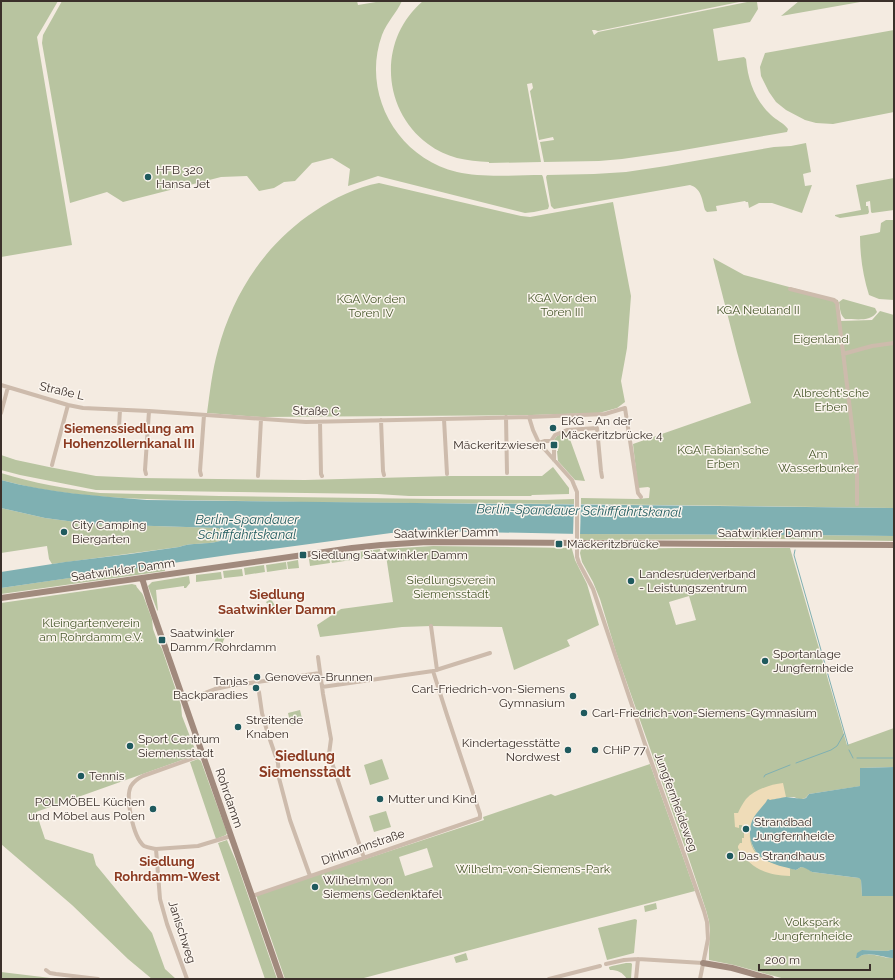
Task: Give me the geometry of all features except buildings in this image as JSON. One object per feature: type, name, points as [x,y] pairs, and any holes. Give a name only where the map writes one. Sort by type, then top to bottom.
[{"type":"main road","name":"Saatwinkler Damm","points":[[1,598],[381,545],[427,542],[894,545]]},
{"type":"main road","name":"Rohrdamm","points":[[142,578],[202,755],[281,979]]},
{"type":"main road","points":[[703,963],[732,968],[771,979]]},
{"type":"street","points":[[790,289],[834,300],[837,304],[857,467],[857,504]]},
{"type":"street","points":[[843,354],[872,346],[894,343]]},
{"type":"street","name":"Straße L","points":[[1,386],[68,405],[83,408],[120,410]]},
{"type":"street","points":[[1,413],[8,387]]},
{"type":"street","points":[[52,465],[68,405]]},
{"type":"street","name":"Straße C","points":[[120,410],[320,422],[605,414],[625,408],[638,494],[641,497]]},
{"type":"street","points":[[119,427],[120,410]]},
{"type":"street","points":[[146,474],[150,411]]},
{"type":"street","points":[[201,475],[204,415]]},
{"type":"street","points":[[506,417],[507,473]]},
{"type":"street","name":"Jungfernheideweg","points":[[529,417],[539,443],[572,480],[577,492],[577,556],[579,563],[593,589],[707,922],[708,939],[700,979]]},
{"type":"street","points":[[258,476],[261,419]]},
{"type":"street","points":[[444,419],[447,474]]},
{"type":"street","points":[[381,420],[384,475]]},
{"type":"street","points":[[320,422],[322,476]]},
{"type":"street","points":[[539,443],[551,440],[555,435],[567,430],[597,428],[600,471],[602,477]]},
{"type":"street","points":[[551,440],[554,445],[554,460]]},
{"type":"street","points":[[430,626],[435,671]]},
{"type":"street","points":[[322,687],[435,671],[490,653]]},
{"type":"street","points":[[318,657],[332,739],[329,754],[364,858]]},
{"type":"street","name":"Dihlmannstraße","points":[[252,896],[480,818],[480,814],[446,713],[435,671]]},
{"type":"street","points":[[184,701],[229,686],[258,684],[320,673]]},
{"type":"street","points":[[259,692],[262,713],[278,763],[279,778],[284,798],[310,876]]},
{"type":"street","points":[[202,755],[137,779],[130,788],[131,813],[135,832],[138,839],[144,845],[156,849],[198,846],[231,836]]},
{"type":"street","name":"Janischweg","points":[[156,849],[159,892],[162,906],[187,979]]},
{"type":"street","points":[[606,964],[638,959],[703,963]]},
{"type":"street","points":[[636,979],[638,959]]},
{"type":"street","points":[[549,979],[559,978],[600,966]]},
{"type":"street","points":[[46,970],[50,973],[98,979]]},
{"type":"green space","points":[[1,1],[58,1],[37,37],[72,245],[1,257]]},
{"type":"green space","points":[[62,1],[357,1],[358,5],[382,1],[402,1],[382,35],[377,57],[376,79],[381,100],[389,120],[401,138],[417,153],[436,164],[457,172],[488,176],[542,175],[549,206],[548,209],[525,213],[378,176],[348,186],[350,169],[332,158],[312,163],[295,181],[284,182],[274,188],[259,191],[247,176],[221,177],[123,202],[107,192],[70,203],[42,43],[43,35]]},
{"type":"green space","points":[[423,1],[744,1],[598,31],[592,30],[594,35],[598,32],[756,1],[758,9],[750,22],[713,29],[718,61],[744,57],[746,59],[748,75],[753,90],[765,109],[788,129],[787,132],[622,159],[544,162],[540,142],[554,140],[553,137],[539,140],[530,91],[533,88],[532,83],[527,84],[541,162],[489,163],[449,156],[428,144],[412,129],[401,112],[394,93],[391,74],[392,54],[398,34],[408,17]]},
{"type":"green space","points":[[799,1],[866,1],[781,16]]},
{"type":"green space","points":[[894,30],[894,112],[833,124],[816,123],[805,120],[786,110],[776,102],[761,76],[760,67],[765,53]]},
{"type":"green space","points":[[806,143],[811,172],[803,174],[805,186],[812,185],[802,213],[772,203],[759,203],[749,208],[748,202],[745,201],[716,206],[717,211],[707,212],[699,191],[694,186],[690,185],[554,209],[551,206],[546,177],[547,175],[626,172]]},
{"type":"green space","points":[[894,178],[894,210],[872,213],[870,201],[866,202],[869,212],[868,214],[840,218],[835,216],[861,210],[856,185]]},
{"type":"green space","name":"KGA Vor den Toren IV","points":[[379,183],[530,217],[613,202],[631,296],[627,348],[621,381],[625,402],[617,408],[599,413],[532,415],[261,417],[207,413],[214,366],[224,329],[242,289],[254,271],[281,238],[315,211],[362,187]]},
{"type":"green space","points":[[886,220],[894,220],[894,300],[879,299],[869,295],[861,258],[860,236],[880,232],[881,223]]},
{"type":"green space","points":[[713,258],[744,275],[838,300],[840,321],[872,320],[880,311],[894,315],[894,508],[581,504],[581,498],[649,498],[650,488],[638,488],[633,444],[751,403]]},
{"type":"green space","points":[[843,299],[875,308],[877,312],[867,319],[845,319],[841,313],[839,302]]},
{"type":"green space","points":[[567,431],[585,481],[575,480],[558,461],[558,447],[554,440],[557,436]]},
{"type":"green space","points":[[1,455],[16,460],[96,476],[141,478],[305,480],[451,476],[542,476],[553,467],[569,488],[569,494],[531,496],[409,496],[377,494],[96,490],[1,470]]},
{"type":"green space","points":[[1,473],[25,480],[75,490],[100,493],[435,499],[574,499],[574,504],[288,502],[123,498],[92,496],[31,487],[1,480]]},
{"type":"green space","points":[[1,508],[45,518],[90,524],[218,528],[222,531],[223,536],[220,541],[215,542],[52,564],[49,559],[47,546],[1,553]]},
{"type":"green space","points":[[580,534],[894,536],[894,541],[777,539],[580,540]]},
{"type":"green space","name":"Siedlungsverein Siemensstadt","points":[[433,546],[571,548],[575,560],[587,584],[599,625],[567,640],[570,646],[514,670],[502,627],[402,627],[320,637],[317,625],[341,609],[393,602],[385,549]]},
{"type":"green space","name":"Volkspark Jungfernheide","points":[[790,548],[847,745],[894,728],[894,767],[860,768],[861,786],[809,794],[803,799],[787,797],[774,799],[767,802],[755,818],[751,838],[757,853],[771,862],[796,870],[801,867],[807,868],[812,872],[859,878],[861,879],[862,896],[894,896],[894,949],[887,951],[862,950],[860,956],[868,954],[894,958],[894,979],[785,979],[734,965],[709,960],[710,931],[706,910],[616,652],[600,599],[582,562],[580,553],[581,549]],"holes":[[[689,596],[696,620],[676,625],[669,602]]]},
{"type":"green space","points":[[380,549],[381,558],[375,560],[373,550]]},
{"type":"green space","points":[[372,550],[373,557],[353,560],[352,553]]},
{"type":"green space","points":[[350,553],[351,560],[332,563],[330,556]]},
{"type":"green space","points":[[329,556],[330,563],[310,566],[309,559]]},
{"type":"green space","points":[[298,560],[299,568],[288,569],[287,562]]},
{"type":"green space","points":[[286,562],[287,569],[267,572],[266,565]]},
{"type":"green space","points":[[164,564],[165,571],[1,594],[1,588]]},
{"type":"green space","points":[[264,565],[265,572],[245,575],[244,568]]},
{"type":"green space","points":[[242,569],[243,576],[224,578],[223,571]]},
{"type":"green space","points":[[221,572],[222,579],[196,582],[196,575]]},
{"type":"green space","points":[[189,576],[190,583],[186,588],[184,588],[184,586],[156,590],[158,611],[148,586],[152,582]]},
{"type":"green space","name":"Kleingartenverein am Rohrdamm e.V.","points":[[132,584],[136,585],[143,595],[152,619],[153,629],[162,649],[181,705],[182,716],[196,755],[36,812],[45,839],[93,854],[96,865],[152,933],[165,969],[176,979],[152,979],[128,959],[72,905],[1,844],[1,603]]},
{"type":"green space","points":[[271,599],[279,612],[273,613],[266,602]]},
{"type":"green space","points":[[217,634],[225,637],[220,649],[213,646]]},
{"type":"green space","points":[[300,710],[303,723],[291,726],[288,713]]},
{"type":"green space","points":[[198,759],[201,761],[227,833],[226,835],[216,839],[190,762]]},
{"type":"green space","points":[[382,759],[389,779],[370,785],[364,765]]},
{"type":"green space","name":"Wilhelm-von-Siemens-Park","points":[[650,764],[695,891],[360,979],[285,979],[256,895],[484,820],[483,817],[551,794],[555,796]],"holes":[[[427,848],[433,867],[405,876],[399,857]]]},
{"type":"green space","points":[[386,811],[391,827],[374,832],[369,816]]},
{"type":"green space","points":[[227,840],[236,861],[277,979],[265,979],[218,843]]},
{"type":"green space","points":[[656,903],[657,909],[645,912],[644,906]]},
{"type":"green space","points":[[635,919],[637,920],[634,953],[607,960],[598,928]]},
{"type":"green space","points":[[466,953],[468,960],[456,963],[454,957]]},
{"type":"green space","points":[[626,963],[632,964],[631,979],[627,979],[620,972],[610,970],[609,968],[612,966]]},
{"type":"green space","points":[[1,972],[59,979],[1,979]]},
{"type":"sand","name":"Strandbad Jungfernheide","points":[[783,783],[786,797],[769,800],[763,805],[754,819],[750,835],[754,850],[760,857],[790,868],[790,876],[760,870],[748,861],[738,848],[740,843],[742,843],[742,838],[744,838],[744,830],[741,830],[743,828],[742,825],[739,825],[739,828],[735,827],[734,813],[738,813],[749,796],[763,788]]},
{"type":"water","name":"Berlin-Spandauer Schifffahrtskanal","points":[[1,480],[55,491],[147,500],[894,508],[894,536],[580,534],[427,531],[391,533],[1,588],[1,572],[215,542],[220,541],[223,536],[222,531],[218,528],[90,524],[45,518],[1,508]]},
{"type":"water","points":[[894,767],[894,896],[862,896],[861,880],[859,878],[812,872],[801,867],[796,870],[783,867],[764,859],[755,850],[751,840],[750,828],[756,815],[768,799],[770,800],[786,797],[803,799],[809,794],[860,786],[860,768]]},
{"type":"water","points":[[894,949],[894,958],[865,954],[856,958],[857,953],[862,950],[887,951]]},
{"type":"pier","points":[[574,502],[581,502],[580,536],[573,536]]},
{"type":"waterway","points":[[795,550],[794,555],[848,745]]},
{"type":"waterway","points":[[796,763],[831,750],[837,746],[844,734]]},
{"type":"waterway","points":[[849,750],[853,758]]},
{"type":"waterway","points":[[857,758],[894,758]]},
{"type":"waterway","points":[[764,777],[765,775],[790,765]]},
{"type":"place","name":"HFB 320 Hansa Jet","points":[[148,177]]},
{"type":"place","name":"EKG - An der Mäckeritzbrücke 4","points":[[553,428]]},
{"type":"place","name":"Mäckeritzwiesen","points":[[554,445]]},
{"type":"place","name":"City Camping Biergarten","points":[[64,532]]},
{"type":"place","name":"Mäckeritzbrücke","points":[[559,544]]},
{"type":"place","name":"Siedlung Saatwinkler Damm","points":[[303,555]]},
{"type":"place","name":"Landesruderverband - Leistungszentrum","points":[[631,581]]},
{"type":"place","name":"Saatwinkler Damm/Rohrdamm","points":[[162,640]]},
{"type":"place","name":"Sportanlage Jungfernheide","points":[[765,661]]},
{"type":"place","name":"Genoveva-Brunnen","points":[[257,677]]},
{"type":"place","name":"Tanjas Backparadies","points":[[256,688]]},
{"type":"place","name":"Carl-Friedrich-von-Siemens Gymnasium","points":[[573,696]]},
{"type":"place","name":"Carl-Friedrich-von-Siemens-Gymnasium","points":[[584,713]]},
{"type":"place","name":"Streitende Knaben","points":[[238,727]]},
{"type":"place","name":"Sport Centrum Siemensstadt","points":[[130,746]]},
{"type":"place","name":"Kindertagesstätte Nordwest","points":[[568,750]]},
{"type":"place","name":"CHiP 77","points":[[595,750]]},
{"type":"place","name":"Tennis","points":[[81,776]]},
{"type":"place","name":"Mutter und Kind","points":[[380,799]]},
{"type":"place","name":"POLMÖBEL Küchen und Möbel aus Polen","points":[[153,809]]},
{"type":"place","name":"Strandbad Jungfernheide","points":[[746,829]]},
{"type":"place","name":"Das Strandhaus","points":[[730,856]]},
{"type":"place","name":"Wilhelm von Siemens Gedenktafel","points":[[315,887]]},
{"type":"district","name":"Siemenssiedlung am Hohenzollernkanal III","points":[[129,436]]},
{"type":"district","name":"Siedlung Saatwinkler Damm","points":[[277,602]]},
{"type":"district","name":"Siedlung Siemensstadt","points":[[305,764]]},
{"type":"district","name":"Siedlung Rohrdamm-West","points":[[167,868]]},
{"type":"park label","name":"KGA Vor den Toren III","points":[[562,305]]},
{"type":"park label","name":"KGA Neuland II","points":[[758,310]]},
{"type":"park label","name":"Eigenland","points":[[821,339]]},
{"type":"park label","name":"Albrecht'sche Erben","points":[[831,400]]},
{"type":"park label","name":"KGA Fabian'sche Erben","points":[[723,457]]},
{"type":"park label","name":"Am Wasserbunker","points":[[818,461]]}]
